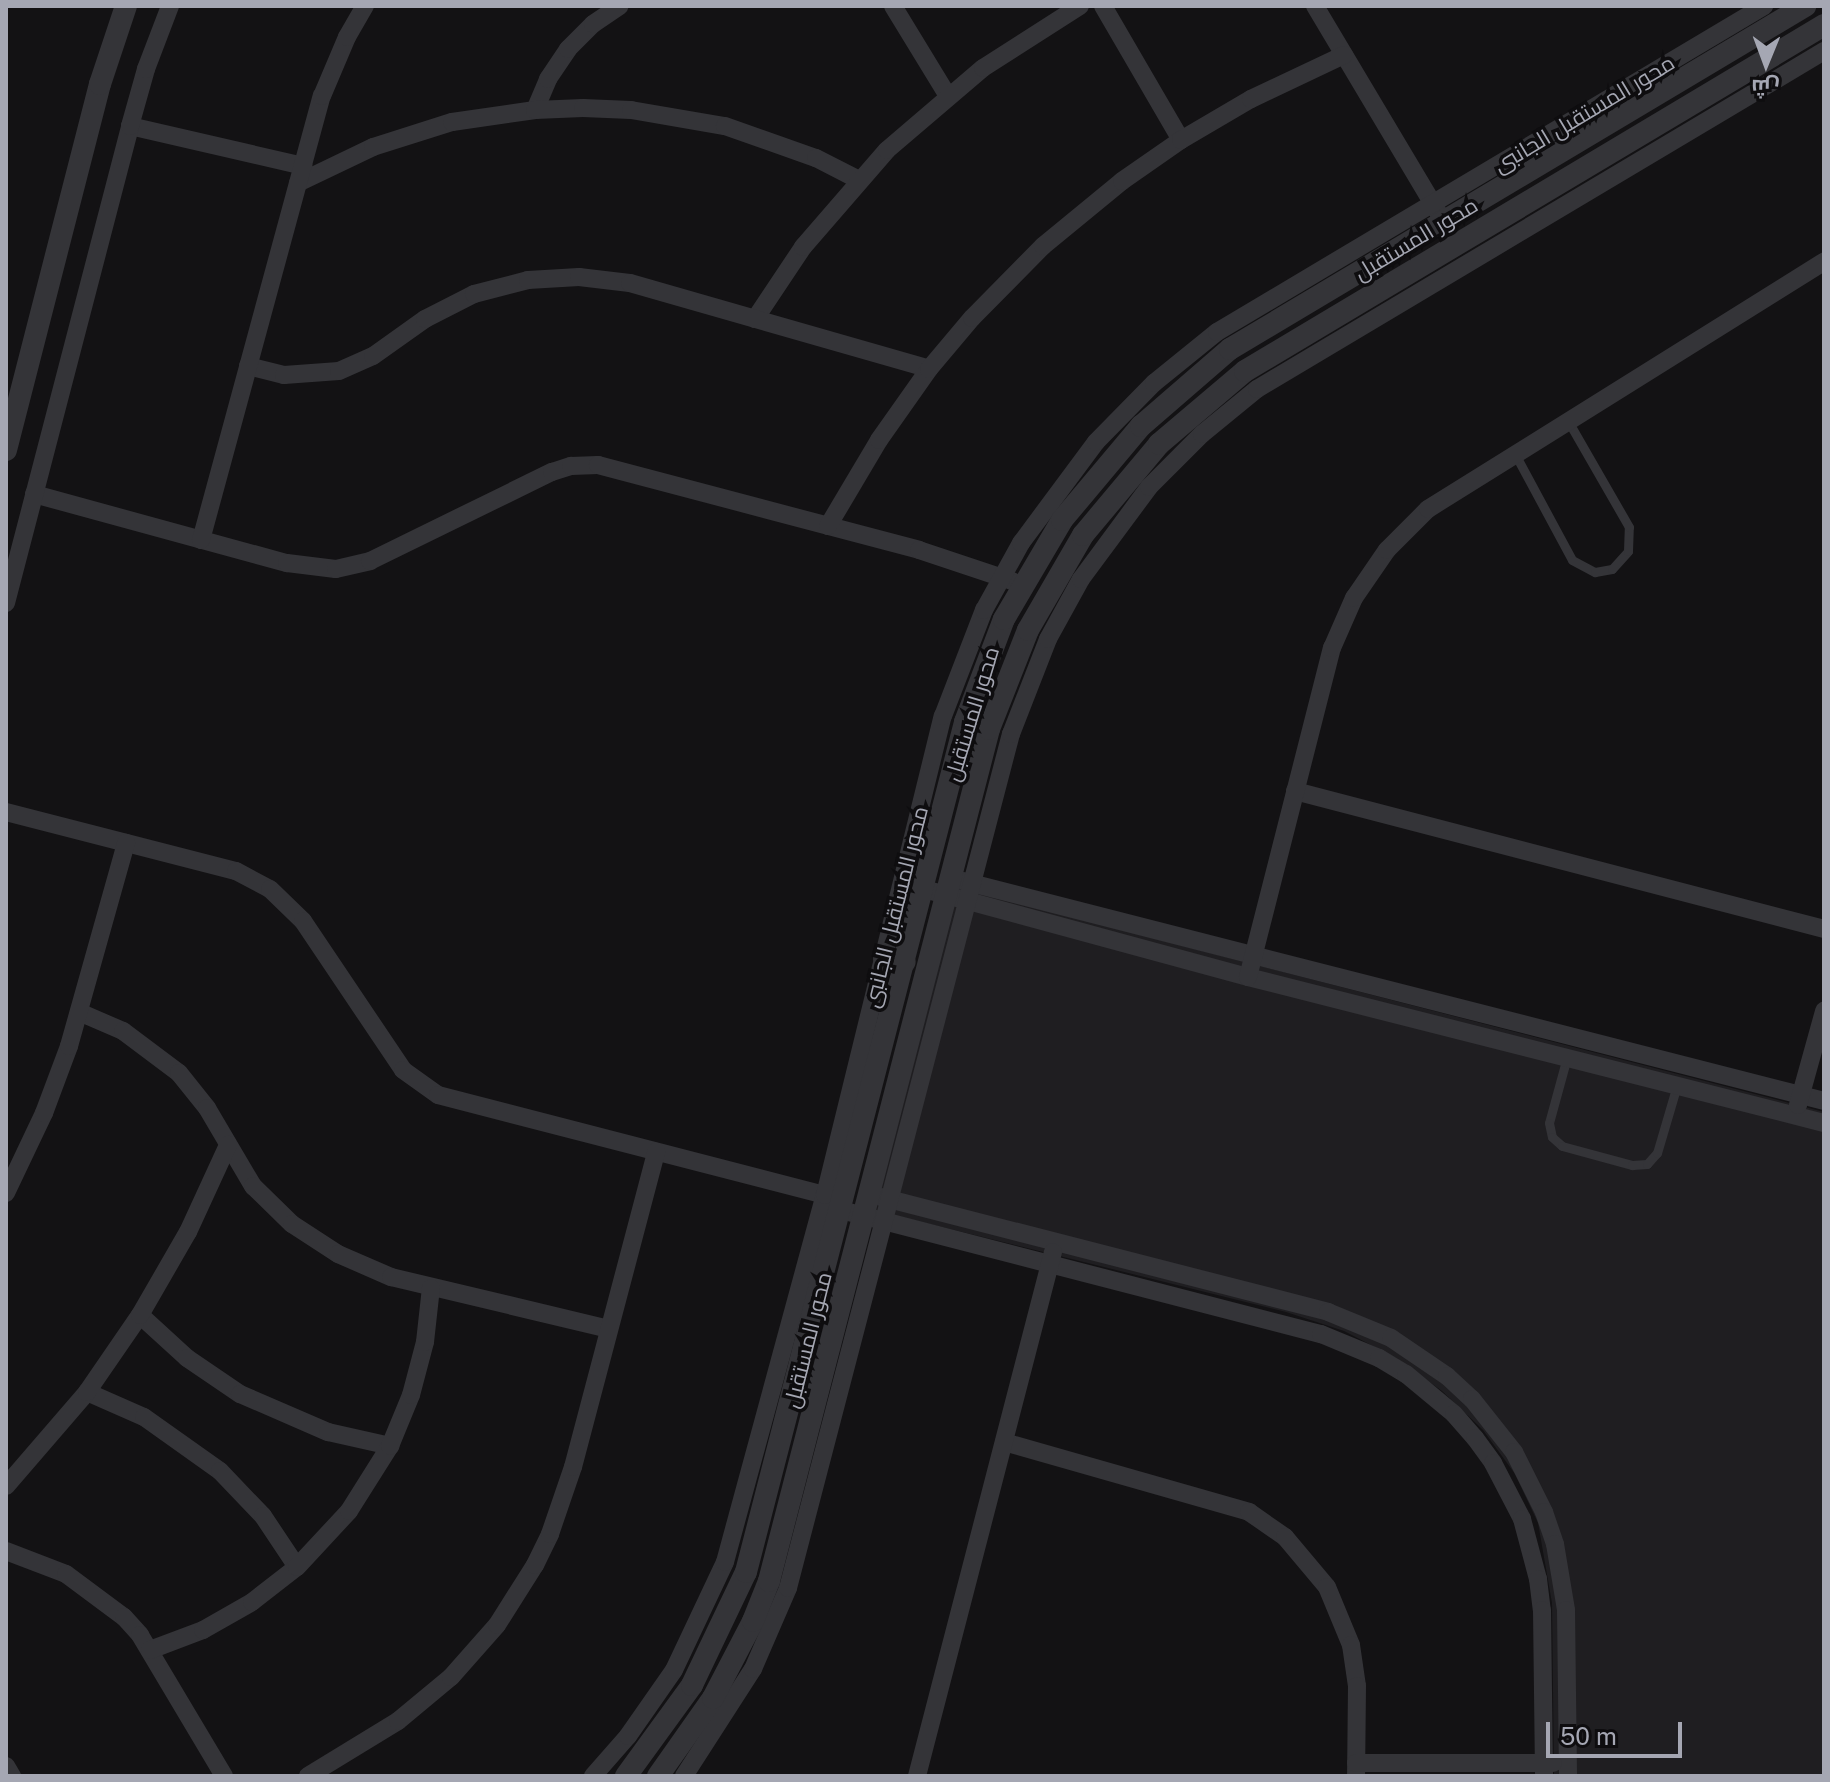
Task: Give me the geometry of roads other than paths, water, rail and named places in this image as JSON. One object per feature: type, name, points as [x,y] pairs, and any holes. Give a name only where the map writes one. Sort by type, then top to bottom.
[{"type":"street","points":[[6,450],[100,84],[126,6]]},
{"type":"street","points":[[6,603],[130,126],[146,69],[170,6]]},
{"type":"street","points":[[201,540],[300,175],[333,66],[365,6]]},
{"type":"street","points":[[535,110],[548,79],[568,49],[593,24],[620,6]]},
{"type":"street","points":[[893,6],[948,96]]},
{"type":"street","points":[[755,319],[803,247],[859,180],[948,96],[1020,42],[1080,6]]},
{"type":"street","points":[[1103,6],[1181,140]]},
{"type":"street","points":[[1315,6],[1439,213]]},
{"type":"street","name":"محور المستقبل الجانبى","points":[[1439,213],[1764,6]]},
{"type":"street","name":"محور المستقبل","points":[[626,1776],[692,1685],[746,1572],[894,960],[926,880],[972,699],[1012,581],[1086,487],[1169,398],[1230,349],[1439,213],[1805,6]]},
{"type":"street","name":"محور المستقبل","points":[[658,1776],[713,1698],[753,1621],[769,1581],[879,1208],[961,890],[989,729],[1028,630],[1083,535],[1159,444],[1245,371],[1824,25]]},
{"type":"street","points":[[961,890],[1011,734],[1048,639],[1102,547],[1175,459],[1257,389],[1824,51]]},
{"type":"street","points":[[828,526],[879,440],[929,369],[972,318],[1043,246],[1122,181],[1181,140],[1251,99],[1344,55]]},
{"type":"street","points":[[130,126],[300,175],[412,133],[493,114],[535,110],[631,110],[702,121],[771,141],[859,180]]},
{"type":"street","points":[[1248,977],[1332,648],[1369,573],[1428,509],[1824,262]]},
{"type":"street","points":[[248,366],[302,376],[339,371],[373,356],[449,305],[501,286],[553,278],[630,283],[929,369]]},
{"type":"street","points":[[34,494],[303,567],[353,566],[552,472],[585,465],[611,468],[919,550],[1012,581]]},
{"type":"street","name":"محور المستقبل الجانبى","points":[[894,960],[943,716],[969,645],[1012,581]]},
{"type":"street","points":[[1295,791],[1824,929]]},
{"type":"street","points":[[6,812],[236,871],[282,899],[303,921],[395,1060],[424,1088],[444,1098],[879,1208],[1056,1242],[1360,1324],[1420,1356],[1472,1399],[1519,1461],[1544,1512],[1555,1544],[1566,1610],[1568,1770],[1356,1770],[1357,1686],[1345,1625],[1314,1569],[1285,1537],[1249,1512],[1004,1442]]},
{"type":"street","points":[[6,1193],[44,1113],[79,1012],[126,843]]},
{"type":"street","points":[[926,880],[1248,977],[1824,1123]]},
{"type":"street","points":[[961,890],[1254,955],[1824,1101]]},
{"type":"street","points":[[1795,1116],[1824,1011]]},
{"type":"street","points":[[79,1012],[123,1031],[162,1057],[195,1091],[253,1186],[315,1240],[364,1267],[431,1288],[609,1329]]},
{"type":"street","points":[[6,1486],[87,1392],[140,1315],[188,1232],[228,1145]]},
{"type":"street","points":[[308,1776],[378,1734],[425,1700],[474,1652],[517,1596],[545,1544],[563,1501],[656,1152]]},
{"type":"street","points":[[593,1776],[628,1736],[674,1670],[725,1562],[838,1198]]},
{"type":"street","points":[[879,1208],[1050,1264],[1351,1345],[1406,1374],[1454,1414],[1493,1463],[1522,1519],[1531,1548],[1542,1610],[1544,1770]]},
{"type":"street","points":[[684,1776],[753,1669],[788,1588],[879,1208]]},
{"type":"street","points":[[917,1776],[1056,1242]]},
{"type":"street","points":[[150,1650],[228,1617],[297,1567],[349,1511],[390,1446],[419,1369],[431,1288]]},
{"type":"street","points":[[140,1315],[187,1358],[240,1394],[313,1426],[390,1446]]},
{"type":"street","points":[[87,1392],[144,1417],[208,1461],[263,1516],[297,1567]]},
{"type":"street","points":[[6,1551],[44,1563],[86,1586],[124,1617],[150,1650],[224,1776]]},
{"type":"street","points":[[6,1766],[12,1776]]},
{"type":"lane","points":[[1515,454],[1572,560],[1595,572],[1612,569],[1628,551],[1629,527],[1568,421]]},
{"type":"lane","points":[[1567,1057],[1549,1123],[1552,1137],[1562,1146],[1632,1165],[1647,1164],[1657,1153],[1677,1085]]}]
